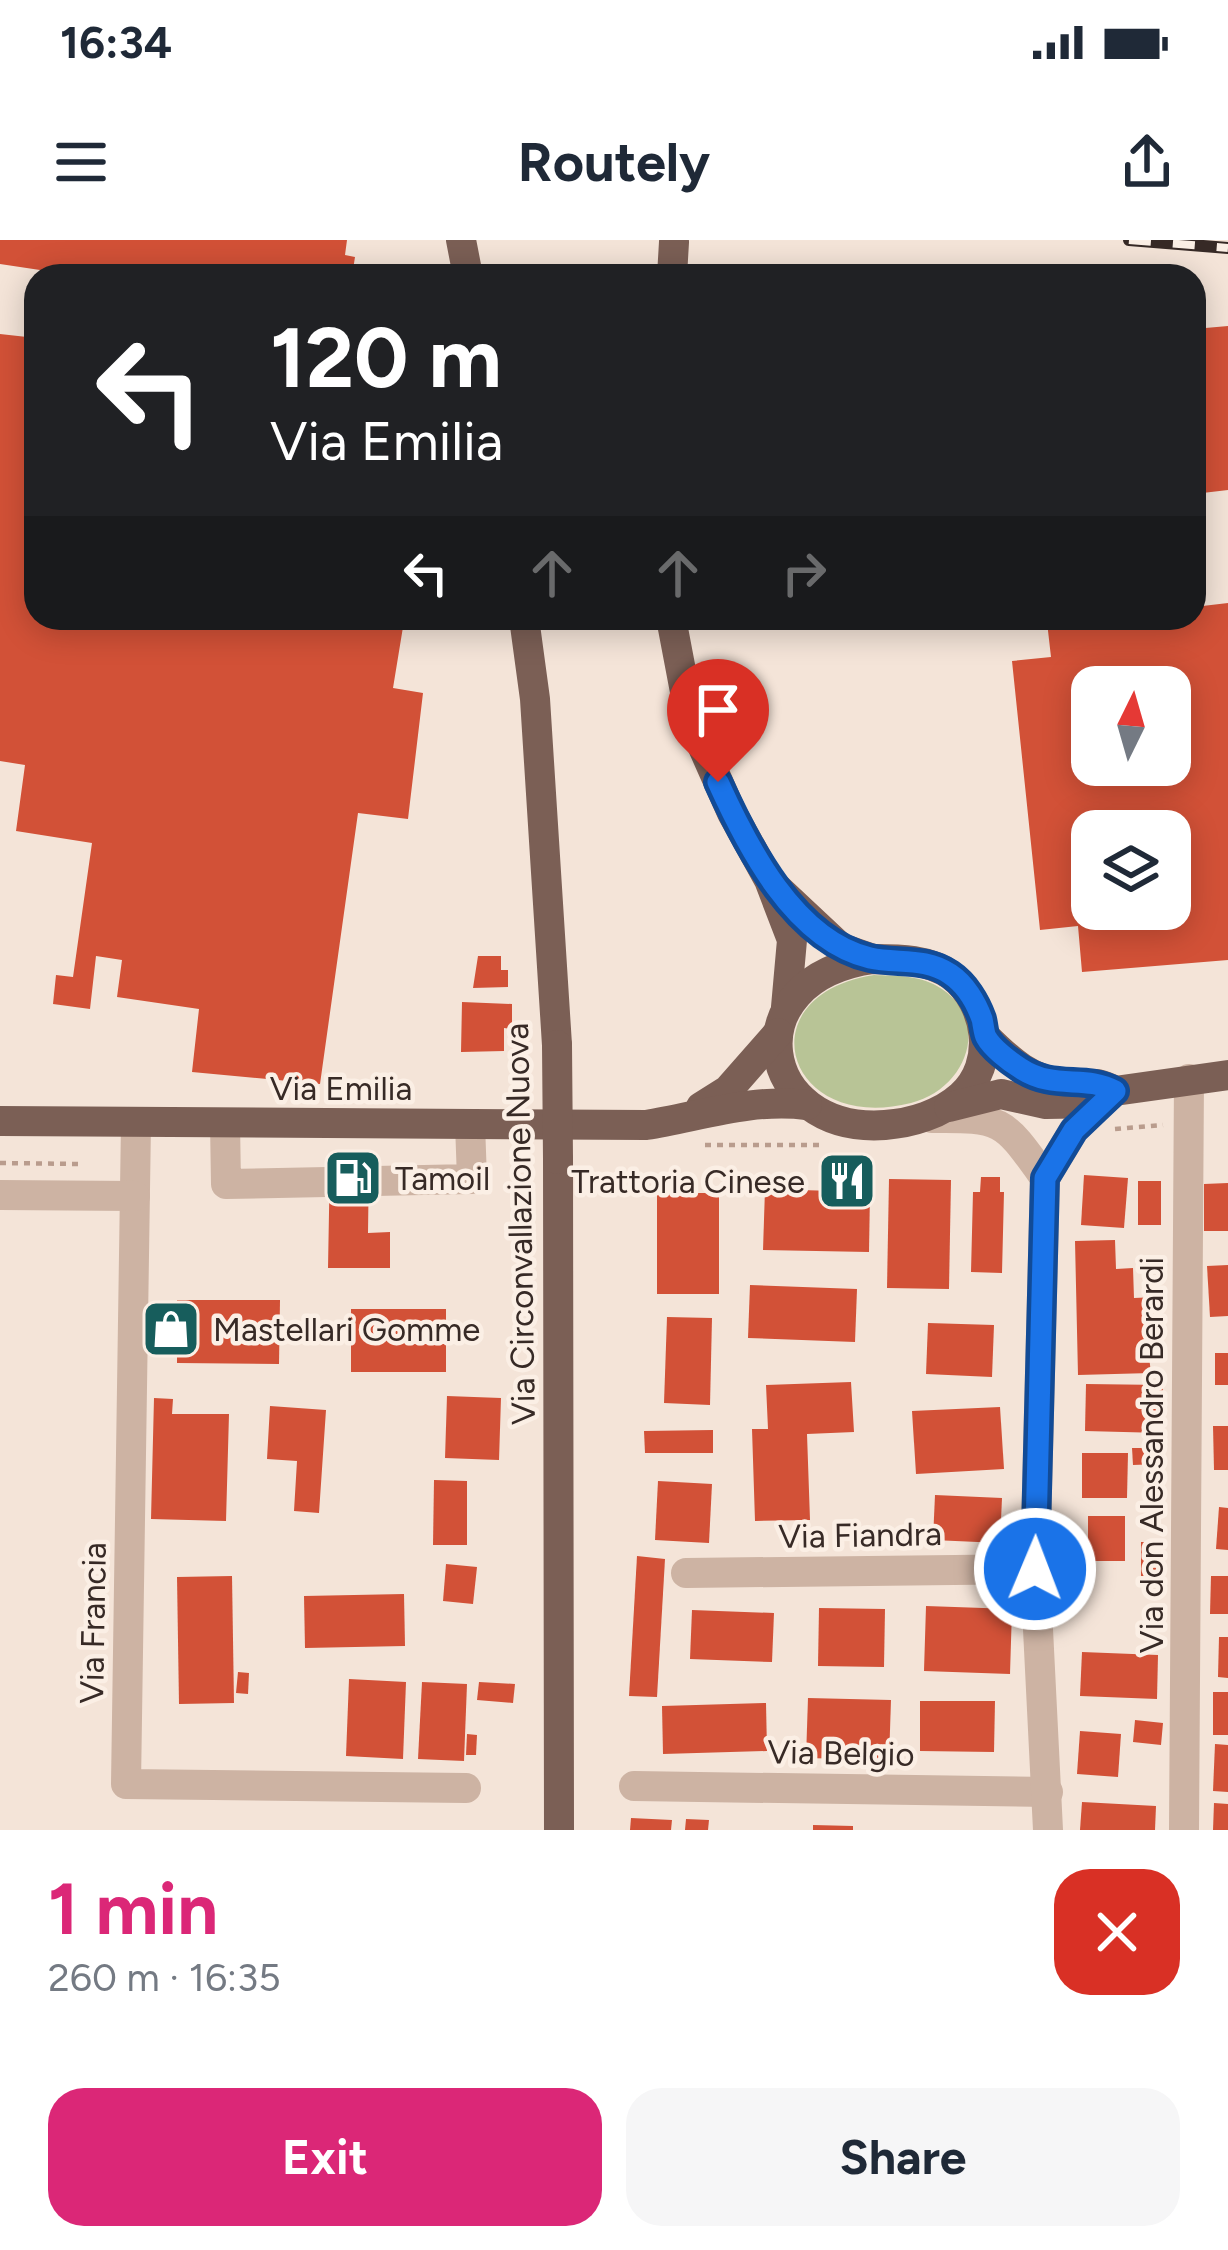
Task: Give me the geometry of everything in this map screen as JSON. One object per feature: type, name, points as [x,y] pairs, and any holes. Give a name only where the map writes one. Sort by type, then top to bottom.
[{"type":"main road","name":"Via Circonvallazione Nuova","points":[[526,630],[535,699],[557,1045],[559,1830]]},
{"type":"main road","points":[[673,630],[690,718],[769,880],[792,940],[779,1059],[790,1084],[807,1105],[830,1118],[887,1125],[1001,1094],[1046,1104],[1108,1108],[1189,1079],[1228,1075]]},
{"type":"main road","points":[[769,880],[841,948],[950,974],[969,993],[985,1036],[1019,1068],[1042,1080],[1071,1085],[1098,1082],[1108,1108]]},
{"type":"main road","points":[[782,1020],[802,985],[824,970],[873,959]]},
{"type":"main road","name":"Via Emilia","points":[[682,1119],[728,1090],[782,1020]]},
{"type":"main road","points":[[932,1113],[965,1093],[980,1070],[985,1036]]},
{"type":"main road","name":"Via Emilia","points":[[0,1121],[646,1125],[747,1103],[807,1105]]},
{"type":"street","name":"Via don Alessandro Berardi","points":[[1184,1830],[1189,1079]]},
{"type":"street","points":[[1048,1830],[1035,1569],[1045,1178],[1074,1130],[1108,1108]]},
{"type":"street","points":[[932,1113],[992,1120],[1011,1130],[1045,1178]]},
{"type":"street","name":"Via Francia","points":[[136,1123],[126,1784],[466,1788]]},
{"type":"street","points":[[225,1123],[226,1184],[472,1179],[470,1124]]},
{"type":"street","points":[[0,1195],[135,1196]]},
{"type":"street","name":"Via Fiandra","points":[[686,1573],[1035,1569]]},
{"type":"street","name":"Via Belgio","points":[[634,1786],[1048,1792]]},
{"type":"path","points":[[1108,1108],[1169,1125]]},
{"type":"path","points":[[0,1163],[93,1164]]},
{"type":"green space","points":[[874,975],[930,982],[954,1000],[965,1016],[966,1051],[959,1068],[931,1095],[911,1103],[868,1108],[834,1099],[810,1082],[796,1059],[795,1033],[807,1008],[833,988]]},
{"type":"building","points":[[0,240],[347,240],[345,255],[355,257],[354,264],[24,268],[0,264]]},
{"type":"building","points":[[1228,326],[1228,490],[1206,493],[1206,328]]},
{"type":"building","points":[[0,334],[24,337],[24,630],[403,630],[393,688],[423,693],[408,819],[358,813],[320,1084],[192,1072],[199,1009],[117,997],[122,960],[96,956],[90,1009],[53,1004],[56,975],[73,977],[92,843],[16,831],[25,765],[0,761]]},
{"type":"building","points":[[1228,603],[1228,960],[1082,972],[1078,930],[1191,930],[1191,810],[1071,810],[1071,927],[1040,930],[1012,661],[1051,657],[1048,630],[1206,630],[1206,606]]},
{"type":"building","points":[[478,956],[501,956],[501,970],[508,970],[508,987],[473,988]]},
{"type":"building","points":[[462,1002],[512,1004],[512,1029],[504,1028],[504,1051],[461,1052]]},
{"type":"building","points":[[330,1157],[369,1158],[368,1233],[390,1232],[390,1268],[328,1268]]},
{"type":"building","points":[[1084,1175],[1128,1178],[1124,1228],[1081,1225]]},
{"type":"building","points":[[981,1177],[1000,1177],[1000,1192],[1004,1192],[1002,1273],[971,1272],[973,1192],[980,1192]]},
{"type":"building","points":[[889,1179],[951,1180],[949,1289],[887,1288]]},
{"type":"building","points":[[1138,1181],[1161,1181],[1161,1225],[1138,1225]]},
{"type":"building","points":[[1228,1183],[1228,1231],[1204,1231],[1204,1184]]},
{"type":"building","points":[[765,1189],[870,1192],[869,1252],[763,1250]]},
{"type":"building","points":[[657,1193],[719,1193],[719,1294],[657,1294]]},
{"type":"building","points":[[1115,1240],[1116,1269],[1133,1268],[1134,1298],[1157,1297],[1157,1315],[1144,1316],[1151,1373],[1078,1375],[1075,1241]]},
{"type":"building","points":[[1228,1265],[1228,1316],[1210,1317],[1207,1266]]},
{"type":"building","points":[[750,1285],[857,1289],[855,1342],[748,1338]]},
{"type":"building","points":[[177,1300],[280,1300],[279,1364],[177,1363]]},
{"type":"building","points":[[351,1309],[446,1309],[446,1372],[351,1372]]},
{"type":"building","points":[[667,1317],[712,1318],[710,1405],[664,1403]]},
{"type":"building","points":[[928,1323],[994,1325],[992,1377],[926,1374]]},
{"type":"building","points":[[1215,1353],[1228,1353],[1228,1385],[1215,1385]]},
{"type":"building","points":[[851,1382],[854,1432],[807,1434],[810,1520],[755,1521],[752,1429],[768,1429],[766,1385]]},
{"type":"building","points":[[1086,1384],[1163,1385],[1162,1433],[1085,1431]]},
{"type":"building","points":[[447,1396],[501,1398],[499,1460],[445,1458]]},
{"type":"building","points":[[154,1398],[173,1399],[172,1414],[229,1414],[226,1521],[151,1519]]},
{"type":"building","points":[[270,1406],[326,1410],[319,1513],[294,1511],[297,1461],[267,1459]]},
{"type":"building","points":[[1000,1407],[1004,1469],[916,1474],[912,1411]]},
{"type":"building","points":[[1213,1426],[1228,1426],[1228,1470],[1214,1470]]},
{"type":"building","points":[[713,1430],[713,1453],[645,1453],[644,1431]]},
{"type":"building","points":[[1132,1448],[1159,1448],[1159,1464],[1133,1465]]},
{"type":"building","points":[[1082,1453],[1128,1453],[1127,1498],[1082,1498]]},
{"type":"building","points":[[434,1480],[467,1481],[467,1545],[433,1545]]},
{"type":"building","points":[[658,1481],[712,1484],[709,1543],[655,1540]]},
{"type":"building","points":[[935,1495],[1002,1498],[1000,1543],[933,1540]]},
{"type":"building","points":[[1219,1507],[1228,1508],[1228,1550],[1216,1549]]},
{"type":"building","points":[[1088,1516],[1125,1516],[1125,1561],[1088,1561]]},
{"type":"building","points":[[1141,1542],[1158,1542],[1158,1582],[1141,1582]]},
{"type":"building","points":[[637,1556],[665,1559],[657,1697],[629,1696]]},
{"type":"building","points":[[446,1564],[477,1567],[473,1604],[443,1601]]},
{"type":"building","points":[[232,1576],[234,1703],[179,1704],[177,1577]]},
{"type":"building","points":[[1211,1576],[1228,1576],[1228,1614],[1210,1614]]},
{"type":"building","points":[[404,1594],[405,1646],[305,1648],[304,1596]]},
{"type":"building","points":[[926,1606],[1012,1609],[1010,1674],[924,1671]]},
{"type":"building","points":[[819,1608],[885,1609],[884,1667],[818,1666]]},
{"type":"building","points":[[692,1610],[774,1613],[772,1662],[690,1659]]},
{"type":"building","points":[[1219,1637],[1228,1637],[1228,1678],[1218,1677]]},
{"type":"building","points":[[1082,1652],[1158,1655],[1157,1699],[1080,1696]]},
{"type":"building","points":[[238,1672],[249,1673],[248,1694],[236,1693]]},
{"type":"building","points":[[349,1679],[406,1682],[403,1759],[346,1756]]},
{"type":"building","points":[[422,1682],[467,1684],[464,1761],[418,1759]]},
{"type":"building","points":[[479,1682],[515,1684],[513,1703],[477,1700]]},
{"type":"building","points":[[1213,1692],[1228,1692],[1228,1735],[1213,1735]]},
{"type":"building","points":[[808,1698],[891,1700],[889,1760],[806,1758]]},
{"type":"building","points":[[920,1701],[995,1701],[994,1752],[920,1751]]},
{"type":"building","points":[[766,1703],[767,1751],[663,1754],[662,1706]]},
{"type":"building","points":[[1135,1720],[1163,1723],[1161,1745],[1133,1742]]},
{"type":"building","points":[[1080,1731],[1121,1734],[1118,1777],[1077,1774]]},
{"type":"building","points":[[467,1734],[477,1735],[476,1755],[466,1755]]},
{"type":"building","points":[[1215,1744],[1228,1745],[1228,1792],[1213,1791]]},
{"type":"building","points":[[1082,1802],[1156,1806],[1155,1830],[1080,1830]]},
{"type":"building","points":[[1214,1803],[1228,1804],[1228,1830],[1213,1830]]},
{"type":"building","points":[[631,1818],[672,1820],[671,1830],[630,1830]]},
{"type":"building","points":[[686,1819],[709,1820],[708,1830],[685,1830]]},
{"type":"building","points":[[813,1825],[853,1826],[853,1830],[813,1830]]},
{"type":"railway","points":[[1129,240],[1228,248]]},
{"type":"place","name":"Tamoil","points":[[353,1178]]},
{"type":"place","name":"Trattoria Cinese","points":[[847,1181]]},
{"type":"place","name":"Mastellari Gomme","points":[[171,1329]]},
{"type":"route","points":[[718,782],[769,880],[841,948],[873,959],[926,964],[950,974],[969,993],[985,1036],[1019,1068],[1042,1080],[1071,1085],[1098,1082],[1115,1091],[1074,1130],[1045,1178],[1035,1569]]}]
